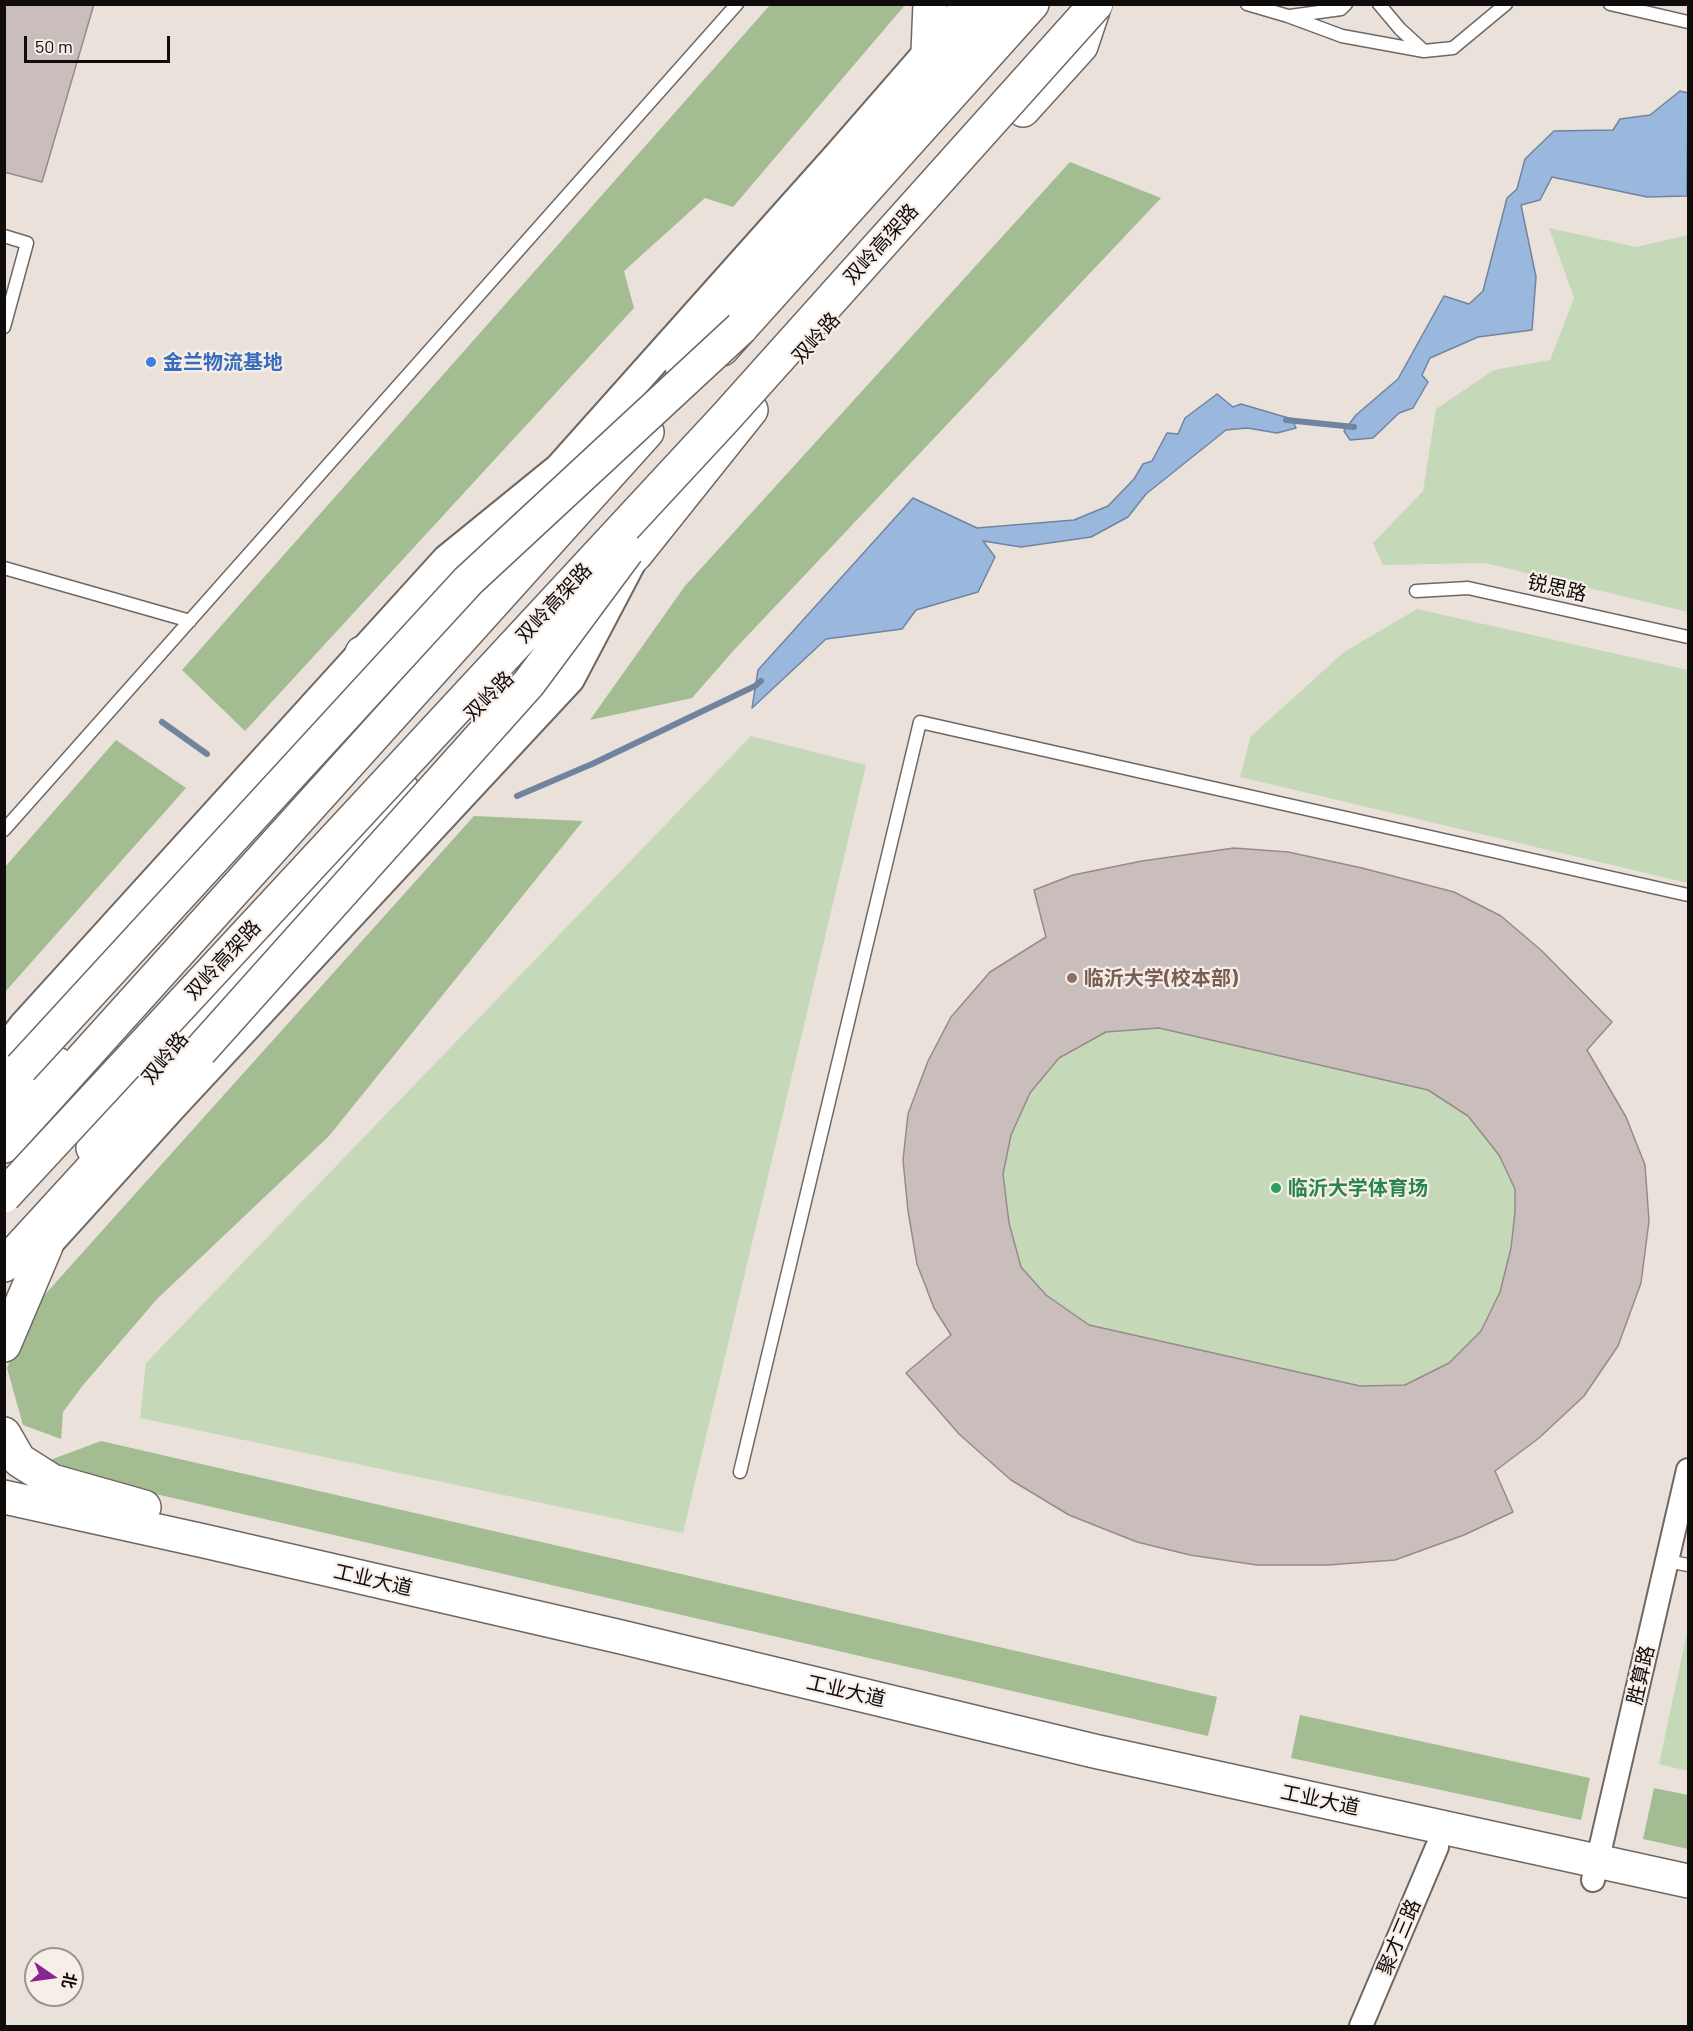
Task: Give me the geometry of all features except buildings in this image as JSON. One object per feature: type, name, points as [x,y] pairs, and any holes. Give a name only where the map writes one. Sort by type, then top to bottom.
[{"type":"main road","points":[[928,52],[930,4]]},
{"type":"main road","points":[[4,1118],[33,1090],[459,616],[1003,4]]},
{"type":"main road","name":"双岭高架路","points":[[4,1146],[1032,4]]},
{"type":"main road","name":"双岭高架路","points":[[4,1196],[726,417],[1095,4]]},
{"type":"main road","name":"双岭路","points":[[4,1260],[176,1044],[475,708],[636,554],[742,420],[1081,46],[1095,4]]},
{"type":"main road","points":[[784,251],[840,153]]},
{"type":"main road","points":[[10,1068],[468,581],[741,328]]},
{"type":"main road","points":[[4,1265],[200,1051],[529,683],[726,417]]},
{"type":"main road","points":[[362,653],[459,616]]},
{"type":"main road","points":[[4,1345],[46,1246]]},
{"type":"main road","points":[[4,1434],[19,1460],[52,1481],[167,1513],[204,1541]]},
{"type":"main road","name":"工业大道","points":[[4,1497],[621,1637],[1595,1870],[1689,1900]]},
{"type":"main road","name":"工业大道","points":[[4,1518],[223,1564],[628,1657],[1066,1763],[1437,1847],[1689,1881]]},
{"type":"street","points":[[10,1068],[23,1026],[447,559],[559,468],[840,153],[967,4]]},
{"type":"street","points":[[4,1277],[46,1246],[171,1108],[570,679],[636,554]]},
{"type":"street","name":"胜算路","points":[[1595,1870],[1678,1563],[1689,1470]]},
{"type":"street","name":"聚才三路","points":[[1361,2026],[1437,1847]]},
{"type":"lane","points":[[4,830],[737,4]]},
{"type":"lane","points":[[1247,4],[1342,36],[1424,51],[1453,48],[1506,4]]},
{"type":"lane","points":[[1288,16],[1341,9],[1346,4]]},
{"type":"lane","points":[[1379,4],[1400,29],[1424,51]]},
{"type":"lane","points":[[1610,4],[1685,21]]},
{"type":"lane","points":[[4,237],[27,243],[4,327]]},
{"type":"lane","points":[[4,568],[190,621]]},
{"type":"lane","name":"锐思路","points":[[1416,591],[1468,588],[1689,637]]},
{"type":"lane","points":[[741,1472],[920,722],[1689,895]]},
{"type":"green space","points":[[770,5],[905,5],[733,207],[705,198],[624,271],[634,308],[245,731],[182,670]]},
{"type":"green space","points":[[1070,162],[1161,198],[734,650],[692,698],[590,720],[685,586]]},
{"type":"green space","points":[[1549,228],[1636,247],[1688,235],[1688,612],[1485,563],[1383,565],[1373,543],[1423,491],[1436,409],[1494,370],[1550,360],[1574,298]]},
{"type":"green space","points":[[1417,609],[1688,670],[1688,883],[1240,777],[1251,736],[1344,652]]},
{"type":"green space","points":[[751,736],[866,765],[683,1533],[140,1418],[146,1363]]},
{"type":"green space","points":[[116,740],[186,788],[5,992],[5,867]]},
{"type":"green space","points":[[474,816],[583,821],[329,1136],[157,1299],[84,1384],[63,1412],[61,1439],[23,1425],[7,1368],[31,1310]]},
{"type":"green space","name":"临沂大学体育场","points":[[1234,848],[1288,852],[1454,892],[1612,1022],[1587,1050],[1626,1117],[1645,1165],[1649,1221],[1641,1283],[1618,1346],[1584,1396],[1539,1438],[1495,1471],[1464,1535],[1395,1560],[1328,1565],[1257,1565],[1190,1555],[1137,1542],[1069,1515],[1011,1480],[959,1434],[906,1373],[951,1335],[917,1264],[908,1211],[903,1160],[908,1114],[928,1061],[951,1017],[990,972],[1046,937],[1034,890],[1073,875],[1142,861]]},
{"type":"green space","points":[[101,1441],[1217,1697],[1208,1736],[34,1466]]},
{"type":"green space","points":[[1688,1628],[1688,1771],[1659,1764]]},
{"type":"green space","points":[[1300,1715],[1590,1778],[1581,1820],[1291,1758]]},
{"type":"green space","points":[[1654,1788],[1688,1795],[1688,1849],[1643,1839]]},
{"type":"water","points":[[1680,91],[1688,93],[1687,196],[1647,197],[1552,177],[1540,200],[1521,205],[1536,277],[1532,330],[1478,337],[1430,358],[1422,375],[1428,382],[1413,408],[1399,413],[1373,438],[1350,440],[1344,431],[1356,415],[1398,379],[1444,296],[1469,304],[1483,291],[1507,198],[1517,189],[1525,159],[1554,131],[1613,130],[1620,119],[1650,115]]},
{"type":"water","points":[[1217,394],[1233,407],[1241,404],[1292,419],[1296,428],[1277,433],[1247,428],[1226,430],[1146,494],[1128,517],[1091,537],[1021,547],[983,541],[995,557],[978,592],[916,610],[902,629],[826,639],[752,708],[758,670],[913,498],[977,528],[1074,520],[1108,506],[1134,479],[1143,464],[1152,461],[1167,433],[1178,434],[1185,418]]},
{"type":"waterway","points":[[1286,420],[1354,427]]},
{"type":"waterway","points":[[517,796],[592,764],[755,686],[761,681]]},
{"type":"waterway","points":[[162,722],[207,754]]},
{"type":"place","name":"金兰物流基地","points":[[151,362]]},
{"type":"place","name":"临沂大学(校本部)","points":[[1072,978]]},
{"type":"place","name":"临沂大学体育场","points":[[1276,1188]]}]
